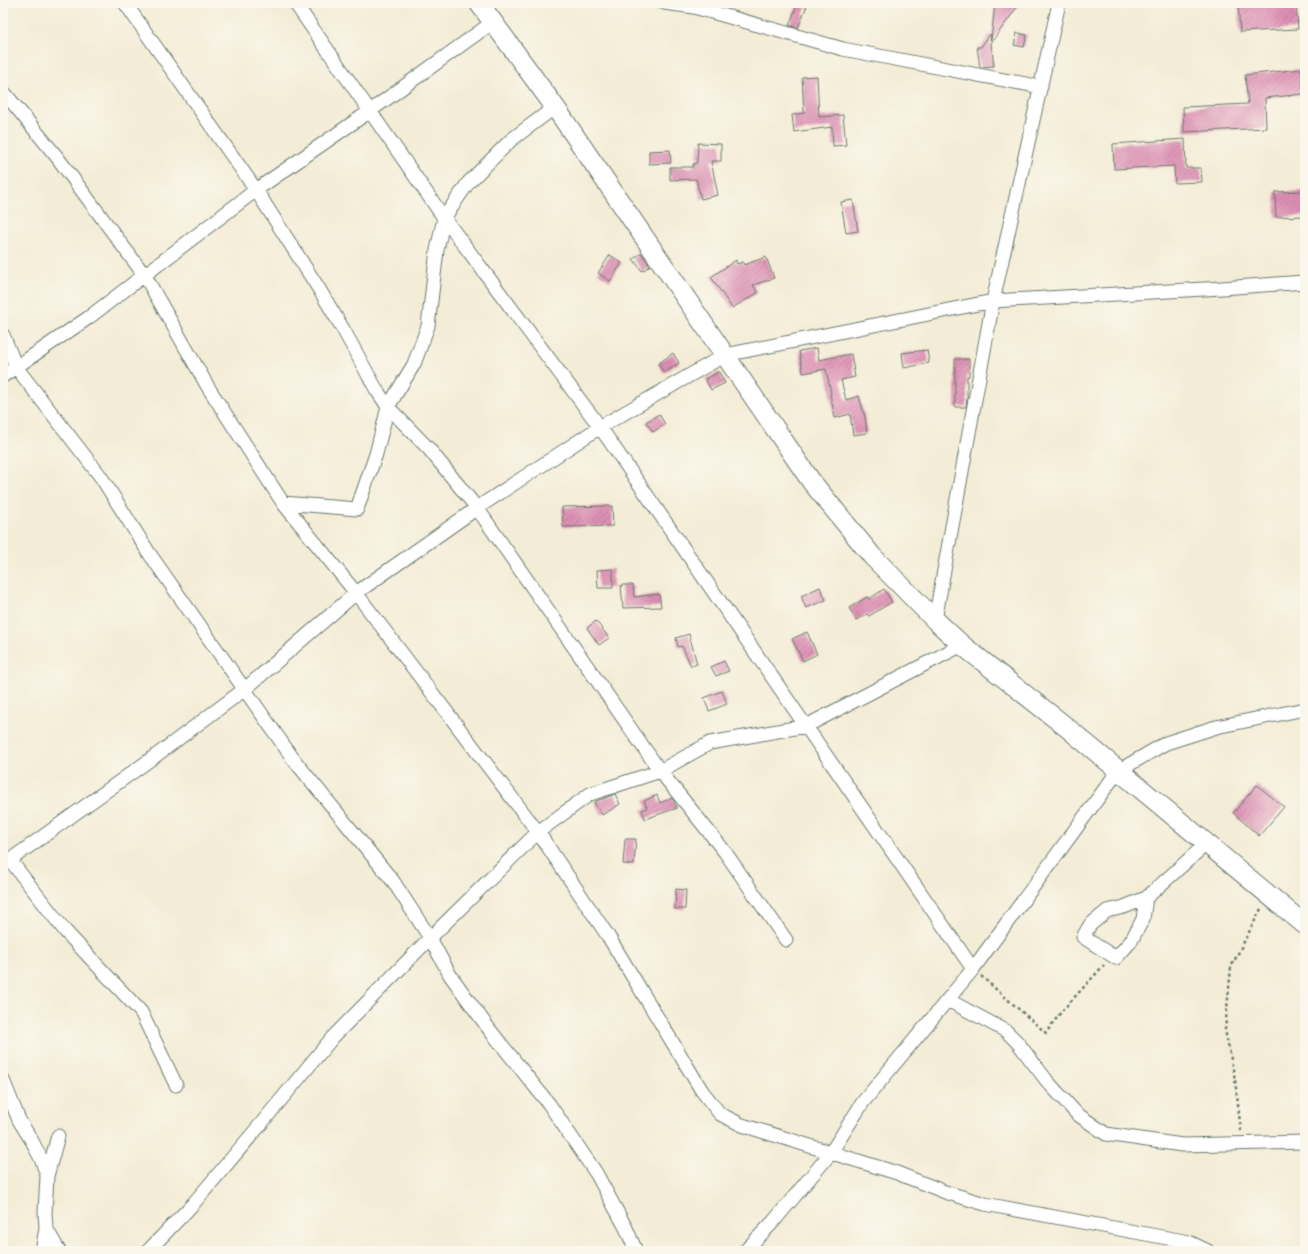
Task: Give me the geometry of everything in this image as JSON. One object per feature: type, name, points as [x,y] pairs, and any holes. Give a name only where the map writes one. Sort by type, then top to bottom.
[{"type":"highway","points":[[479,3],[555,107],[811,481],[872,556],[935,620],[962,645],[1065,726],[1268,896],[1305,925]]},
{"type":"street","points":[[125,3],[256,190],[331,309],[388,408],[429,449],[477,508],[660,771],[725,852],[786,940]]},
{"type":"street","points":[[295,3],[444,218],[600,426],[973,969]]},
{"type":"street","points":[[664,3],[694,5],[843,49],[1041,87]]},
{"type":"street","points":[[935,620],[993,301],[1059,3]]},
{"type":"street","points":[[3,376],[88,318],[256,190],[370,111],[493,22]]},
{"type":"street","points":[[3,91],[57,157],[145,276],[208,387],[283,503],[356,593],[538,832],[608,936],[702,1092],[720,1114],[742,1125],[830,1154],[898,1174],[945,1192],[985,1204],[1189,1242],[1208,1251]]},
{"type":"street","points":[[283,503],[357,509],[376,454],[388,408],[414,364],[428,326],[437,250],[444,218],[468,183],[511,140],[555,107]]},
{"type":"street","points":[[176,1085],[141,1012],[66,932],[6,860],[158,754],[245,689],[356,593],[477,508],[600,426],[725,354],[993,301],[1305,282]]},
{"type":"street","points":[[3,335],[16,367],[101,477],[149,552],[294,760],[393,881],[430,938],[450,975],[489,1029],[549,1104],[596,1173],[626,1228],[636,1251]]},
{"type":"street","points":[[148,1251],[214,1180],[333,1037],[430,938],[538,832],[590,794],[660,771],[710,743],[806,726],[962,645]]},
{"type":"street","points":[[746,1251],[773,1222],[830,1154],[863,1102],[973,969],[1118,771],[1166,743],[1216,728],[1305,709]]},
{"type":"street","points":[[1146,898],[1143,919],[1131,941],[1116,958],[1083,937],[1090,925],[1107,910],[1124,907],[1146,898],[1206,844]]},
{"type":"street","points":[[948,1000],[1006,1031],[1018,1043],[1047,1081],[1077,1114],[1106,1134],[1182,1145],[1305,1142]]},
{"type":"street","points":[[3,1080],[19,1120],[42,1161],[47,1176]]},
{"type":"street","points":[[42,1251],[46,1228],[45,1213],[47,1176],[58,1136]]},
{"type":"street","points":[[46,1228],[59,1251]]},
{"type":"path","points":[[1243,1143],[1235,1079],[1225,1030],[1231,966],[1268,896]]},
{"type":"path","points":[[973,969],[1046,1032],[1061,1012],[1103,965],[1116,958]]},
{"type":"building","points":[[798,3],[808,3],[798,28],[789,25]]},
{"type":"building","points":[[995,3],[1020,3],[991,43],[994,66],[980,67],[977,47],[981,47],[990,34],[991,41]]},
{"type":"building","points":[[1238,3],[1260,3],[1260,6],[1296,4],[1298,29],[1240,32]]},
{"type":"building","points":[[1017,33],[1027,35],[1024,47],[1014,45]]},
{"type":"building","points":[[1301,69],[1304,94],[1265,98],[1266,128],[1184,132],[1183,107],[1248,104],[1245,75]]},
{"type":"building","points":[[817,76],[819,117],[843,115],[846,145],[833,146],[832,127],[794,132],[792,115],[804,113],[802,77]]},
{"type":"building","points":[[1185,139],[1186,168],[1201,168],[1202,182],[1175,183],[1174,166],[1114,169],[1113,144]]},
{"type":"building","points":[[698,143],[721,144],[721,161],[711,161],[718,195],[701,199],[696,179],[670,180],[670,167],[693,167],[693,164],[697,163]]},
{"type":"building","points":[[670,150],[671,163],[649,164],[649,151]]},
{"type":"building","points":[[1305,191],[1305,216],[1276,217],[1275,192]]},
{"type":"building","points":[[853,200],[858,231],[846,233],[841,202]]},
{"type":"building","points":[[641,253],[650,266],[642,271],[633,259]]},
{"type":"building","points":[[610,255],[622,263],[610,281],[598,273]]},
{"type":"building","points":[[766,257],[774,278],[753,285],[758,293],[732,308],[711,277],[736,260],[737,264],[743,262],[744,265]]},
{"type":"building","points":[[817,348],[819,360],[851,354],[855,377],[841,380],[846,400],[859,396],[865,417],[867,433],[853,435],[850,414],[835,418],[826,369],[803,373],[799,351]]},
{"type":"building","points":[[927,350],[929,363],[904,368],[902,353]]},
{"type":"building","points":[[673,353],[679,363],[664,373],[658,364]]},
{"type":"building","points":[[955,359],[969,359],[966,407],[955,407]]},
{"type":"building","points":[[719,372],[725,383],[711,390],[705,379]]},
{"type":"building","points":[[659,414],[665,424],[653,432],[646,422]]},
{"type":"building","points":[[612,506],[613,526],[563,527],[562,507]]},
{"type":"building","points":[[613,569],[613,588],[598,588],[597,570]]},
{"type":"building","points":[[621,585],[633,585],[634,597],[659,594],[661,607],[623,608]]},
{"type":"building","points":[[820,587],[826,600],[806,608],[801,596]]},
{"type":"building","points":[[884,589],[892,602],[869,616],[867,614],[856,620],[849,608],[867,597],[869,599]]},
{"type":"building","points":[[596,621],[609,638],[599,645],[587,628]]},
{"type":"building","points":[[807,632],[817,654],[803,661],[792,639]]},
{"type":"building","points":[[689,634],[697,664],[691,666],[682,646],[678,647],[676,638]]},
{"type":"building","points":[[724,661],[729,671],[716,676],[711,667]]},
{"type":"building","points":[[722,691],[727,704],[709,711],[704,698]]},
{"type":"building","points":[[1257,785],[1284,807],[1259,836],[1233,813]]},
{"type":"building","points":[[615,794],[620,804],[602,815],[594,802]]},
{"type":"building","points":[[657,795],[660,803],[672,798],[677,808],[645,819],[642,810],[647,808],[644,801]]},
{"type":"building","points":[[625,839],[636,839],[634,865],[623,864]]},
{"type":"building","points":[[676,889],[686,890],[685,909],[675,909]]}]
